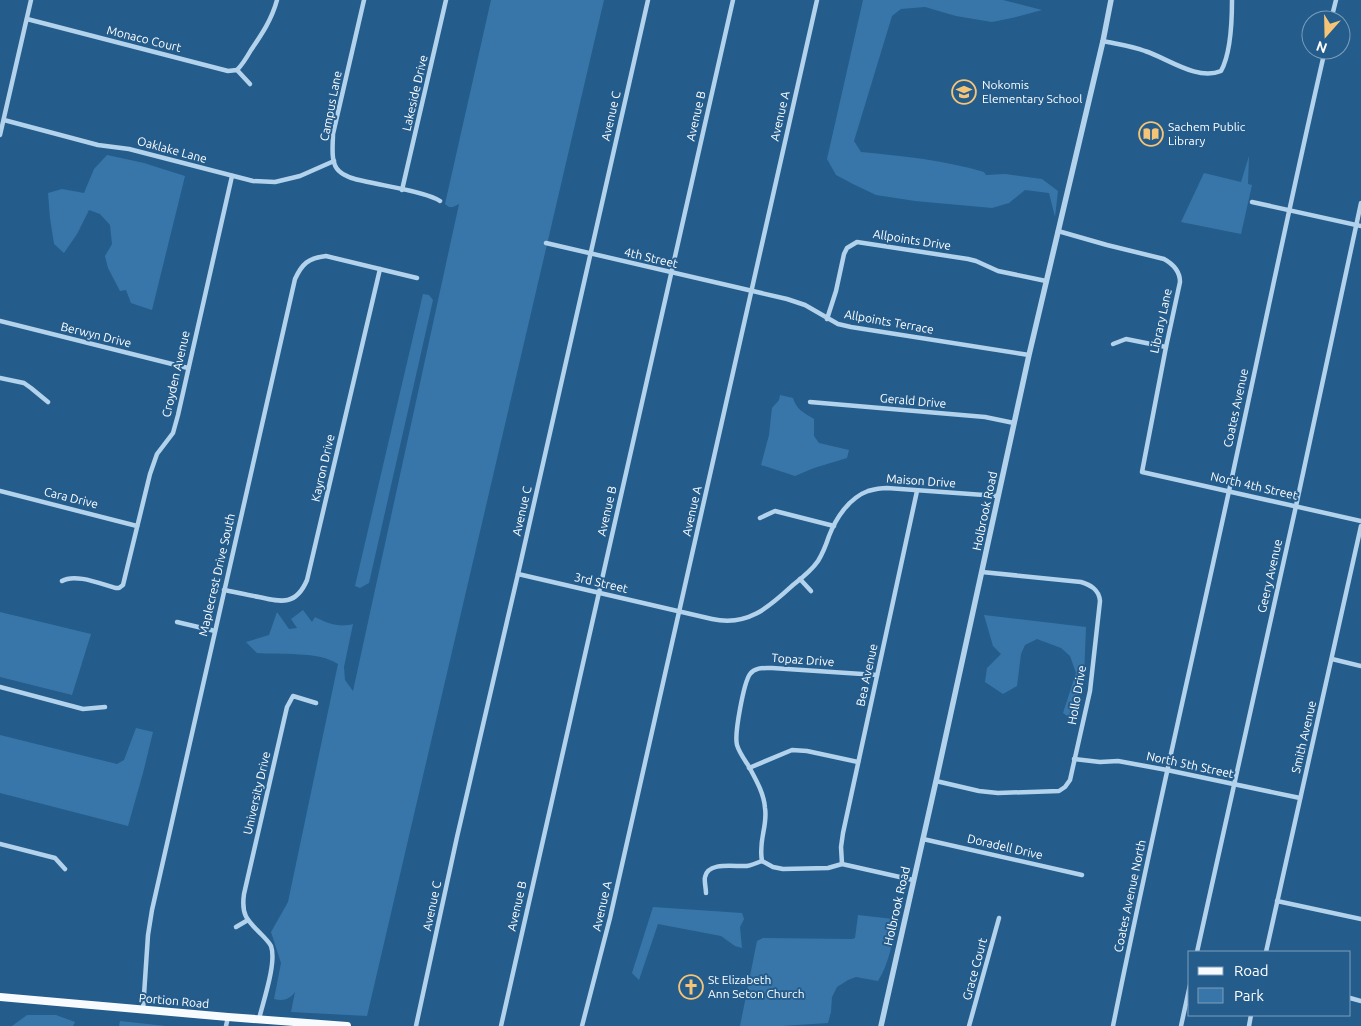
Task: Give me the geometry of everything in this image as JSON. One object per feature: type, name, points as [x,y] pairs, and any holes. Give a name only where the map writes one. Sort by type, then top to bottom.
[{"type":"main road","name":"Portion Road","points":[[0,997],[347,1026]]},
{"type":"street","points":[[0,135],[31,0]]},
{"type":"street","points":[[250,84],[237,70],[266,28],[271,19],[276,0]]},
{"type":"street","name":"Campus Lane","points":[[334,161],[332,148],[333,134],[364,0]]},
{"type":"street","name":"Lakeside Drive","points":[[402,190],[446,0]]},
{"type":"street","name":"Avenue C","points":[[416,1026],[457,836],[648,0]]},
{"type":"street","name":"Avenue B","points":[[501,1026],[732,0]]},
{"type":"street","name":"Avenue A","points":[[582,1026],[610,918],[817,0]]},
{"type":"street","name":"Holbrook Road","points":[[880,1026],[936,781],[1029,355],[1103,42],[1111,0]]},
{"type":"street","points":[[1103,42],[1146,51],[1193,71],[1207,74],[1215,73],[1221,71],[1224,64],[1231,33],[1232,0]]},
{"type":"street","name":"Monaco Court","points":[[27,19],[228,71],[237,70]]},
{"type":"street","name":"Coates Avenue","points":[[1167,770],[1229,491],[1288,210],[1323,60]]},
{"type":"street","name":"Oaklake Lane","points":[[4,120],[98,145],[130,149],[254,181],[275,182],[300,176],[334,161]]},
{"type":"street","points":[[334,161],[338,171],[357,180],[427,195],[440,201]]},
{"type":"street","name":"Croyden Avenue","points":[[62,582],[67,578],[75,578],[119,588],[123,585],[150,474],[157,454],[173,432],[232,176]]},
{"type":"street","points":[[1252,202],[1359,226]]},
{"type":"street","name":"Geery Avenue","points":[[1197,951],[1359,226],[1361,203]]},
{"type":"street","name":"Library Lane","points":[[1058,231],[1107,245],[1158,256],[1170,262],[1180,276],[1142,472]]},
{"type":"street","name":"Allpoints Drive","points":[[827,319],[836,291],[844,254],[847,248],[857,242],[960,257],[976,261],[998,271],[1046,281]]},
{"type":"street","name":"4th Street","points":[[546,243],[751,290]]},
{"type":"street","name":"Maplecrest Drive South","points":[[143,1010],[148,935],[152,910],[295,279],[300,268],[308,261],[326,256],[417,278]]},
{"type":"street","name":"Kayron Drive","points":[[224,590],[279,602],[289,600],[304,589],[380,269]]},
{"type":"street","name":"Allpoints Terrace","points":[[751,290],[805,305],[827,319],[845,326],[1029,355]]},
{"type":"street","name":"Berwyn Drive","points":[[0,321],[188,368]]},
{"type":"street","points":[[1113,344],[1126,339],[1166,346]]},
{"type":"street","points":[[0,378],[24,383],[48,402]]},
{"type":"street","name":"Gerald Drive","points":[[810,402],[985,417],[1014,423]]},
{"type":"street","name":"North 4th Street","points":[[1142,472],[1361,521]]},
{"type":"street","name":"Maison Drive","points":[[680,611],[720,621],[749,617],[770,606],[817,562],[826,547],[838,517],[847,506],[867,491],[888,488],[998,496]]},
{"type":"street","name":"Cara Drive","points":[[0,490],[137,526]]},
{"type":"street","name":"Bea Avenue","points":[[842,864],[841,847],[843,833],[917,490]]},
{"type":"street","points":[[760,518],[775,511],[834,526]]},
{"type":"street","name":"Smith Avenue","points":[[1266,951],[1361,528]]},
{"type":"street","name":"Hollo Drive","points":[[936,781],[989,792],[1059,791],[1068,785],[1070,780],[1090,691],[1100,601],[1098,594],[1092,586],[1081,582],[982,572]]},
{"type":"street","name":"3rd Street","points":[[518,574],[680,611]]},
{"type":"street","points":[[800,579],[811,591]]},
{"type":"street","points":[[177,622],[214,631]]},
{"type":"street","points":[[1332,659],[1361,666]]},
{"type":"street","name":"Topaz Drive","points":[[762,861],[760,847],[766,809],[761,793],[739,751],[736,737],[750,674],[754,670],[772,668],[877,675]]},
{"type":"street","points":[[0,687],[83,709],[104,707]]},
{"type":"street","name":"University Drive","points":[[248,920],[244,911],[244,894],[287,707],[293,696],[316,703]]},
{"type":"street","points":[[749,768],[792,750],[808,751],[858,762]]},
{"type":"street","name":"North 5th Street","points":[[1074,759],[1100,762],[1118,761],[1300,798]]},
{"type":"street","name":"Coates Avenue North","points":[[1113,1026],[1167,770]]},
{"type":"street","name":"Doradell Drive","points":[[923,839],[1082,875]]},
{"type":"street","points":[[0,844],[55,858],[65,869]]},
{"type":"street","points":[[706,893],[705,876],[712,868],[718,866],[747,866],[762,861],[773,867],[783,869],[828,868],[842,864],[913,880]]},
{"type":"street","points":[[1277,901],[1361,919]]},
{"type":"street","name":"Grace Court","points":[[969,1026],[999,918]]},
{"type":"street","points":[[236,927],[248,920],[270,946],[272,955],[270,972],[259,1019]]},
{"type":"street","points":[[1181,1026],[1188,994]]},
{"type":"street","points":[[226,1026],[228,1017]]},
{"type":"green space","points":[[491,0],[604,0],[367,1016],[291,1012],[295,992],[286,999],[274,999],[281,963],[271,932],[288,902],[338,664],[310,655],[257,653],[246,642],[269,635],[277,612],[289,629],[297,628],[291,619],[303,610],[312,622],[315,617],[338,625],[353,624],[344,667],[345,680],[353,691],[459,204],[449,207],[445,204]]},
{"type":"green space","points":[[863,0],[1003,0],[1042,10],[992,22],[956,16],[925,7],[901,9],[892,16],[854,141],[861,152],[938,161],[984,172],[986,175],[1005,174],[1042,179],[1058,191],[1055,217],[1049,193],[1025,190],[1009,203],[992,208],[915,201],[876,195],[836,175],[827,159]]},
{"type":"green space","points":[[107,155],[144,163],[185,176],[152,310],[131,303],[126,290],[120,291],[108,268],[105,256],[112,244],[110,225],[100,214],[89,210],[77,234],[64,253],[54,244],[48,193],[62,189],[84,193],[94,169]]},
{"type":"green space","points":[[1249,156],[1248,184],[1252,185],[1241,234],[1181,222],[1204,173],[1241,182]]},
{"type":"green space","points":[[423,294],[429,295],[433,300],[369,583],[360,588],[355,586]]},
{"type":"green space","points":[[780,395],[793,398],[798,408],[814,419],[814,436],[819,443],[849,450],[847,458],[795,476],[761,465],[769,435],[772,408],[779,400]]},
{"type":"green space","points":[[0,612],[91,634],[72,695],[0,677]]},
{"type":"green space","points":[[984,615],[1086,627],[1084,677],[1073,720],[1063,713],[1076,673],[1070,656],[1061,648],[1037,639],[1025,645],[1021,654],[1017,686],[1003,694],[985,682],[987,668],[1001,654],[993,646]]},
{"type":"green space","points":[[136,728],[153,732],[128,826],[0,793],[0,735],[117,764],[124,760]]},
{"type":"green space","points":[[653,907],[742,913],[744,919],[740,927],[742,948],[735,946],[721,936],[658,924],[639,980],[632,973]]},
{"type":"green space","points":[[858,915],[893,919],[897,923],[888,960],[878,981],[856,977],[837,987],[832,997],[828,1023],[740,1026],[757,941],[763,938],[852,939],[855,938]]},
{"type":"green space","points":[[27,1015],[56,1015],[75,1022],[73,1026],[12,1026]]},
{"type":"green space","points":[[120,1021],[166,1026],[119,1026]]},
{"type":"place","name":"Nokomis Elementary School","points":[[964,92]]},
{"type":"place","name":"Sachem Public Library","points":[[1151,134]]},
{"type":"place","name":"St Elizabeth Ann Seton Church","points":[[691,987]]}]
